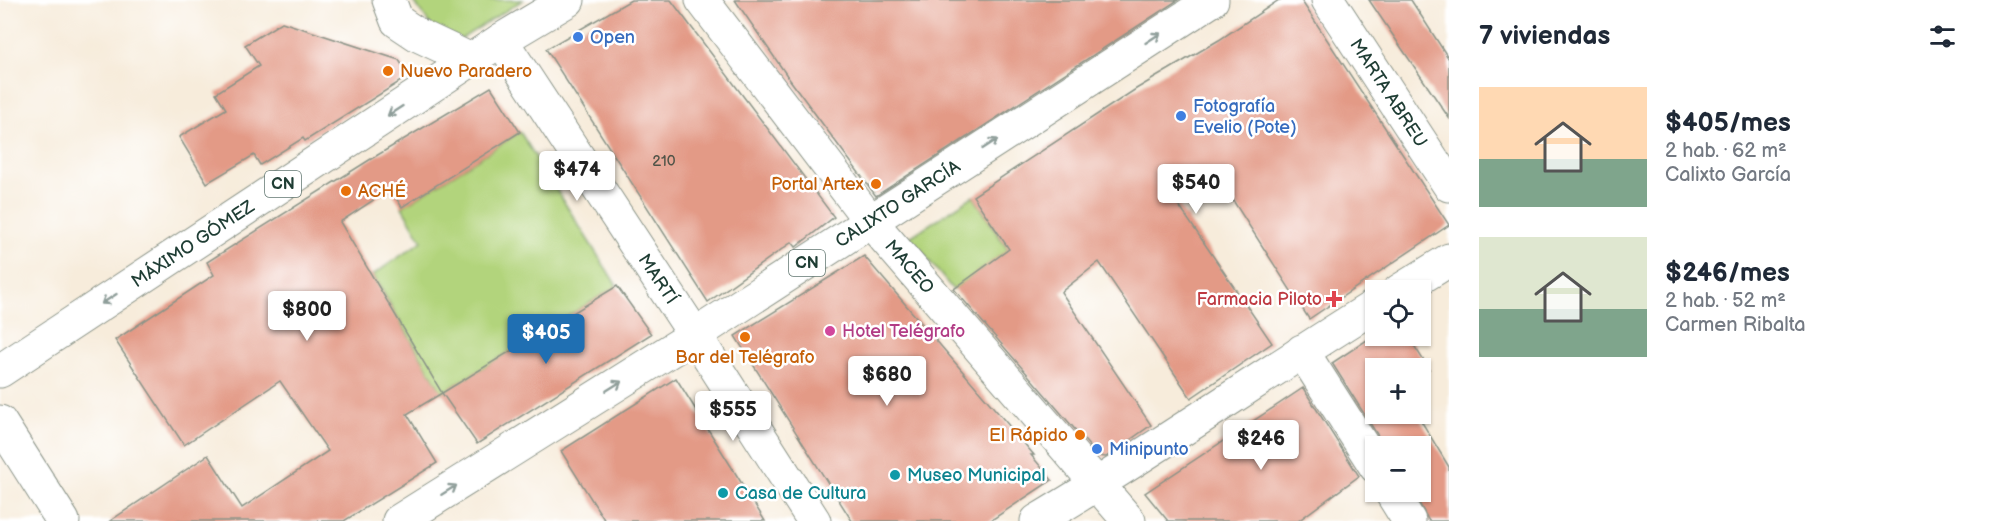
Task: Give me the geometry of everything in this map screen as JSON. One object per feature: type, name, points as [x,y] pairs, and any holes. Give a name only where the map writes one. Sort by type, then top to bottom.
[{"type":"main road","points":[[389,0],[397,21],[418,35],[471,60],[530,83]]},
{"type":"main road","name":"MÁXIMO GÓMEZ","points":[[0,371],[501,40],[568,0]]},
{"type":"main road","name":"MACEO","points":[[702,0],[871,222],[1128,521]]},
{"type":"main road","name":"CALIXTO GARCÍA","points":[[399,521],[695,335],[1212,0]]},
{"type":"main road","name":"MARTA ABREU","points":[[1328,0],[1449,185]]},
{"type":"main road","points":[[418,35],[430,54],[434,66],[430,87]]},
{"type":"main road","name":"MARTÍ","points":[[501,40],[814,521]]},
{"type":"main road","points":[[1417,280],[1449,260]]},
{"type":"main road","points":[[1038,521],[1365,312]]},
{"type":"main road","points":[[1302,351],[1365,450]]},
{"type":"main road","points":[[0,422],[63,521]]},
{"type":"main road","points":[[1397,502],[1409,521]]},
{"type":"green space","points":[[413,0],[523,0],[461,39],[433,29]]},
{"type":"green space","points":[[520,132],[617,286],[442,393],[373,275],[422,241],[402,207]]},
{"type":"green space","points":[[973,196],[1008,250],[953,290],[910,237]]},
{"type":"building","points":[[631,0],[671,0],[834,217],[796,247],[792,242],[708,302],[546,49]]},
{"type":"building","points":[[735,0],[1178,0],[876,196],[790,80]]},
{"type":"building","points":[[1279,0],[1301,0],[1449,225],[1309,319],[1218,177],[1177,203],[1272,343],[1191,398],[1099,262],[1061,292],[1151,425],[1106,457],[1098,456],[954,289],[1009,249],[973,196],[1136,89],[1219,40]]},
{"type":"building","points":[[1369,0],[1411,0],[1449,59],[1449,118]]},
{"type":"building","points":[[282,22],[399,60],[409,76],[305,141],[303,138],[260,165],[254,155],[207,183],[179,137],[226,109],[216,93],[259,66],[245,45]]},
{"type":"building","points":[[491,87],[520,132],[402,207],[390,189],[340,222],[442,393],[407,414],[437,463],[344,521],[110,521],[208,455],[242,508],[328,451],[280,381],[184,445],[115,340],[214,275],[207,262]]},
{"type":"building","points":[[864,256],[1034,455],[1031,455],[1052,480],[990,521],[852,521],[735,336]]},
{"type":"building","points":[[617,286],[651,334],[477,444],[442,393]]},
{"type":"building","points":[[1365,341],[1365,346],[1414,346],[1422,358],[1365,358],[1365,415],[1332,363]]},
{"type":"building","points":[[676,378],[765,521],[605,521],[561,451]]},
{"type":"building","points":[[1303,388],[1359,476],[1298,521],[1168,521],[1145,493]]},
{"type":"building","points":[[1370,424],[1423,424],[1430,436],[1378,436]]},
{"type":"building","points":[[1431,437],[1449,467],[1449,521],[1429,521],[1419,502],[1431,502]]},
{"type":"place","name":"Open","points":[[578,37]]},
{"type":"place","name":"Nuevo Paradero","points":[[388,71]]},
{"type":"place","name":"Fotografía Evelio (Pote)","points":[[1181,116]]},
{"type":"place","name":"Portal Artex","points":[[876,184]]},
{"type":"place","name":"ACHÉ","points":[[346,191]]},
{"type":"place","name":"Farmacia Piloto","points":[[1334,299]]},
{"type":"place","name":"Hotel Telégrafo","points":[[830,331]]},
{"type":"place","name":"Bar del Telégrafo","points":[[745,337]]},
{"type":"place","name":"El Rápido","points":[[1080,435]]},
{"type":"place","name":"Minipunto","points":[[1097,449]]},
{"type":"place","name":"Museo Municipal","points":[[895,475]]},
{"type":"place","name":"Casa de Cultura","points":[[723,493]]}]
